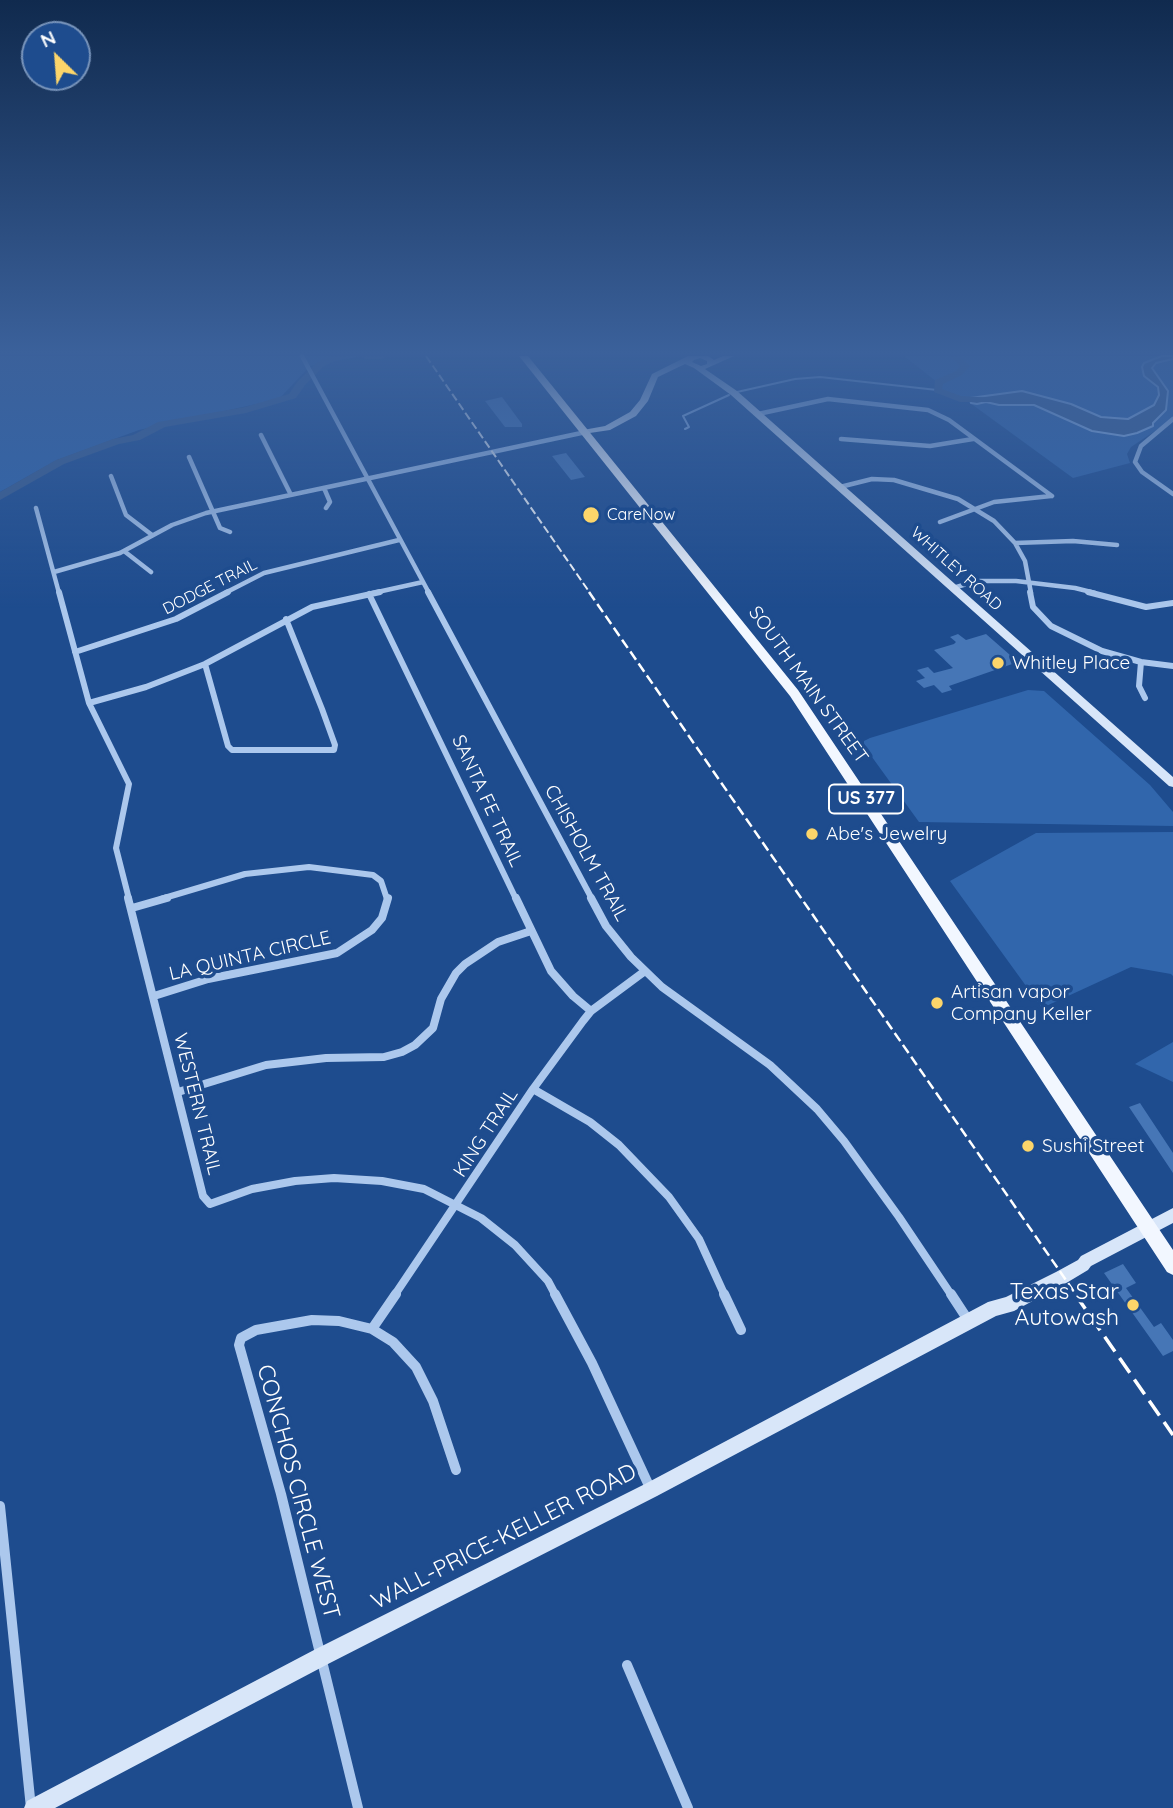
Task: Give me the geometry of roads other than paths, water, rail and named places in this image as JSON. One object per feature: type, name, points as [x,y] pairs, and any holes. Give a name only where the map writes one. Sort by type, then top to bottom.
[{"type":"main road","name":"SOUTH MAIN STREET","points":[[593,440],[794,693],[1173,1266]]},
{"type":"street","points":[[264,440],[290,495]]},
{"type":"street","name":"CHISHOLM TRAIL","points":[[347,440],[598,913],[631,957],[662,987],[770,1065],[817,1110],[844,1141],[883,1195],[969,1321]]},
{"type":"street","points":[[54,572],[124,551],[152,535],[213,511],[544,440]]},
{"type":"street","name":"WHITLEY ROAD","points":[[788,440],[1172,780]]},
{"type":"street","points":[[858,440],[930,446],[965,440]]},
{"type":"street","points":[[940,522],[994,502],[1052,496],[975,440]]},
{"type":"street","points":[[1148,440],[1141,446],[1135,463],[1142,472],[1173,494]]},
{"type":"street","points":[[188,457],[222,530],[230,532]]},
{"type":"street","points":[[111,476],[126,514],[152,535]]},
{"type":"street","points":[[840,487],[872,480],[903,481],[945,494],[974,508],[1016,543],[1026,561],[1033,607],[1055,629],[1102,651],[1141,662],[1173,666]]},
{"type":"street","points":[[324,488],[330,502],[326,508]]},
{"type":"street","name":"WESTERN TRAIL","points":[[36,508],[89,703],[129,784],[116,843],[203,1196],[210,1204],[265,1186],[334,1178],[382,1181],[424,1189],[458,1204],[515,1245],[548,1281],[586,1350],[651,1490]]},
{"type":"street","name":"DODGE TRAIL","points":[[75,652],[176,620],[264,573],[399,540]]},
{"type":"street","points":[[1016,543],[1073,541],[1117,545]]},
{"type":"street","points":[[124,551],[151,572]]},
{"type":"street","points":[[953,587],[995,580],[1029,582],[1075,588],[1146,607],[1173,603]]},
{"type":"street","points":[[89,703],[146,687],[205,664],[312,607],[423,582]]},
{"type":"street","name":"SANTA FE TRAIL","points":[[369,594],[551,971],[573,996],[591,1011]]},
{"type":"street","points":[[205,664],[228,746],[232,750],[334,750],[335,745],[322,709],[286,619]]},
{"type":"street","points":[[1141,662],[1139,685],[1145,698]]},
{"type":"street","name":"LA QUINTA CIRCLE","points":[[132,908],[245,874],[309,867],[373,875],[380,881],[388,897],[382,918],[372,930],[337,953],[208,979],[154,996]]},
{"type":"street","points":[[178,1092],[266,1065],[326,1058],[384,1057],[402,1052],[415,1045],[433,1028],[441,999],[456,973],[465,964],[498,942],[531,931]]},
{"type":"street","name":"KING TRAIL","points":[[372,1329],[533,1088],[591,1011],[645,971]]},
{"type":"street","points":[[533,1088],[590,1122],[609,1137],[668,1197],[699,1239],[741,1330]]},
{"type":"street","name":"WALL-PRICE-KELLER ROAD","points":[[33,1808],[321,1657],[651,1490],[994,1308],[1008,1305],[1062,1277],[1086,1261],[1173,1215]]},
{"type":"street","name":"CONCHOS CIRCLE WEST","points":[[358,1808],[281,1494],[239,1345],[241,1338],[248,1332],[312,1320],[339,1321],[372,1329]]},
{"type":"street","points":[[372,1329],[393,1342],[416,1367],[433,1401],[456,1470]]},
{"type":"street","points":[[0,1506],[33,1808]]},
{"type":"street","points":[[627,1665],[688,1808]]},
{"type":"waterway","points":[[0,497],[60,462],[121,440]]},
{"type":"railway","points":[[484,440],[590,593]]},
{"type":"railway","points":[[589,592],[1077,1296]]},
{"type":"railway","points":[[1075,1294],[1173,1435]]},
{"type":"place","name":"CareNow","points":[[591,515]]},
{"type":"place","name":"Whitley Place","points":[[998,663]]},
{"type":"place","name":"Abe's Jewelry","points":[[812,834]]},
{"type":"place","name":"Artisan vapor Company Keller","points":[[937,1003]]},
{"type":"place","name":"Sushi Street","points":[[1028,1146]]},
{"type":"place","name":"Texas Star Autowash","points":[[1133,1305]]}]
